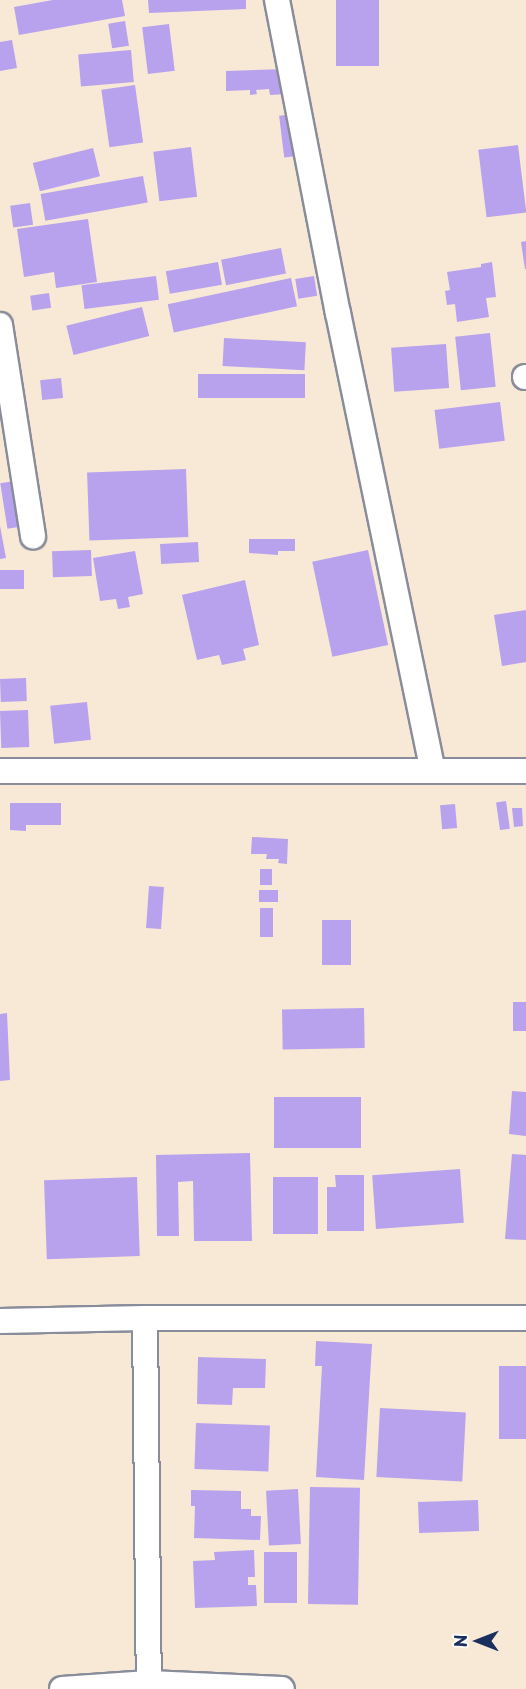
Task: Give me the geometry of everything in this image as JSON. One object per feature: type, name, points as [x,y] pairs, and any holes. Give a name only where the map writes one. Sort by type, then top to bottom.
[{"type":"street","points":[[278,0],[340,324],[433,771]]},
{"type":"street","points":[[0,325],[33,536]]},
{"type":"street","points":[[0,771],[526,771]]},
{"type":"street","points":[[145,1318],[149,1686]]},
{"type":"street","points":[[0,1321],[145,1318],[526,1318]]},
{"type":"street","points":[[62,1689],[149,1686],[282,1689]]},
{"type":"building","points":[[53,0],[122,0],[125,16],[19,35],[14,7]]},
{"type":"building","points":[[148,0],[246,0],[246,9],[149,13]]},
{"type":"building","points":[[336,0],[379,0],[379,66],[336,66]]},
{"type":"building","points":[[125,21],[129,46],[112,48],[108,24]]},
{"type":"building","points":[[169,24],[175,71],[148,74],[142,27]]},
{"type":"building","points":[[12,40],[17,68],[0,71],[0,42]]},
{"type":"building","points":[[131,50],[134,82],[81,86],[78,55]]},
{"type":"building","points":[[285,69],[286,94],[270,95],[269,89],[256,90],[257,94],[250,95],[250,90],[226,91],[226,71]]},
{"type":"building","points":[[135,85],[143,142],[109,147],[101,90]]},
{"type":"building","points":[[294,114],[299,156],[284,158],[279,116]]},
{"type":"building","points":[[518,145],[526,213],[487,217],[478,150]]},
{"type":"building","points":[[191,147],[197,197],[159,201],[153,152]]},
{"type":"building","points":[[93,148],[100,176],[40,191],[33,163]]},
{"type":"building","points":[[143,176],[148,203],[45,221],[41,194]]},
{"type":"building","points":[[30,203],[33,225],[13,228],[10,206]]},
{"type":"building","points":[[88,219],[97,282],[56,288],[54,272],[24,277],[17,229]]},
{"type":"building","points":[[526,241],[526,269],[525,269],[521,242]]},
{"type":"building","points":[[281,248],[286,274],[226,285],[221,260]]},
{"type":"building","points":[[218,262],[222,285],[170,294],[166,271]]},
{"type":"building","points":[[492,262],[496,297],[486,298],[489,317],[457,322],[455,304],[447,305],[445,291],[450,290],[447,272],[481,267],[481,264]]},
{"type":"building","points":[[156,276],[159,300],[84,309],[82,285]]},
{"type":"building","points":[[314,276],[317,296],[298,299],[295,279]]},
{"type":"building","points":[[291,278],[297,306],[174,333],[168,304]]},
{"type":"building","points":[[49,293],[51,308],[32,310],[30,296]]},
{"type":"building","points":[[142,307],[149,336],[74,355],[66,326]]},
{"type":"building","points":[[490,333],[496,387],[461,390],[455,337]]},
{"type":"building","points":[[224,338],[306,342],[304,370],[223,366]]},
{"type":"building","points":[[446,344],[449,388],[394,392],[391,348]]},
{"type":"building","points":[[198,374],[305,374],[305,398],[198,398]]},
{"type":"building","points":[[61,378],[63,398],[42,400],[40,380]]},
{"type":"building","points":[[500,402],[505,441],[439,449],[434,410]]},
{"type":"building","points":[[186,469],[188,537],[89,540],[87,472]]},
{"type":"building","points":[[21,480],[28,525],[7,529],[0,483]]},
{"type":"building","points":[[0,526],[6,558],[0,559]]},
{"type":"building","points":[[249,539],[295,539],[295,551],[278,551],[278,555],[249,553]]},
{"type":"building","points":[[198,542],[199,562],[161,564],[160,544]]},
{"type":"building","points":[[91,550],[92,576],[53,577],[52,551]]},
{"type":"building","points":[[368,550],[388,645],[332,657],[312,562]]},
{"type":"building","points":[[135,551],[143,594],[128,597],[130,607],[118,609],[116,599],[100,601],[93,558]]},
{"type":"building","points":[[0,570],[24,570],[24,589],[0,589]]},
{"type":"building","points":[[245,580],[259,645],[243,649],[246,660],[222,665],[219,655],[197,660],[182,595]]},
{"type":"building","points":[[526,610],[526,662],[502,666],[494,615]]},
{"type":"building","points":[[26,678],[27,701],[1,702],[0,679]]},
{"type":"building","points":[[87,702],[91,740],[54,744],[50,706]]},
{"type":"building","points":[[28,710],[29,747],[1,748],[0,711]]},
{"type":"building","points":[[506,801],[510,829],[500,830],[496,802]]},
{"type":"building","points":[[10,803],[61,803],[61,825],[26,825],[26,831],[10,830]]},
{"type":"building","points":[[455,804],[457,828],[442,829],[440,805]]},
{"type":"building","points":[[512,808],[522,808],[523,826],[514,827]]},
{"type":"building","points":[[252,837],[288,839],[287,864],[278,863],[279,859],[266,859],[267,854],[251,854]]},
{"type":"building","points":[[260,869],[272,869],[272,885],[260,885]]},
{"type":"building","points":[[149,886],[164,887],[161,929],[146,928]]},
{"type":"building","points":[[259,890],[278,890],[278,902],[259,902]]},
{"type":"building","points":[[260,908],[273,908],[273,937],[260,937]]},
{"type":"building","points":[[322,920],[351,920],[351,965],[322,965]]},
{"type":"building","points":[[513,1002],[526,1002],[526,1031],[513,1031]]},
{"type":"building","points":[[364,1008],[365,1048],[283,1049],[282,1009]]},
{"type":"building","points":[[7,1013],[10,1080],[0,1081],[0,1014]]},
{"type":"building","points":[[512,1091],[526,1092],[526,1136],[509,1134]]},
{"type":"building","points":[[274,1097],[361,1097],[361,1148],[274,1148]]},
{"type":"building","points":[[250,1153],[252,1241],[194,1241],[193,1181],[178,1182],[179,1236],[157,1236],[156,1155]]},
{"type":"building","points":[[512,1154],[526,1155],[526,1240],[505,1239]]},
{"type":"building","points":[[460,1169],[464,1223],[376,1229],[372,1175]]},
{"type":"building","points":[[335,1175],[364,1175],[364,1231],[327,1231],[327,1187],[336,1187]]},
{"type":"building","points":[[137,1177],[140,1256],[47,1259],[44,1180]]},
{"type":"building","points":[[273,1177],[318,1177],[318,1234],[273,1234]]},
{"type":"building","points":[[316,1341],[372,1344],[364,1480],[316,1477],[322,1366],[315,1366]]},
{"type":"building","points":[[198,1357],[266,1359],[265,1388],[233,1388],[232,1405],[197,1404]]},
{"type":"building","points":[[499,1366],[526,1366],[526,1439],[499,1439]]},
{"type":"building","points":[[380,1408],[466,1413],[462,1481],[376,1477]]},
{"type":"building","points":[[196,1423],[270,1426],[268,1472],[194,1469]]},
{"type":"building","points":[[310,1487],[360,1488],[358,1605],[308,1604]]},
{"type":"building","points":[[298,1489],[301,1544],[269,1546],[266,1491]]},
{"type":"building","points":[[191,1490],[241,1491],[241,1509],[251,1509],[251,1516],[261,1516],[260,1540],[194,1538],[195,1506],[191,1506]]},
{"type":"building","points":[[478,1500],[479,1531],[419,1533],[418,1502]]},
{"type":"building","points":[[254,1550],[255,1577],[248,1577],[248,1585],[256,1585],[257,1606],[195,1608],[193,1561],[215,1560],[214,1552]]},
{"type":"building","points":[[264,1552],[297,1552],[297,1603],[264,1603]]}]
